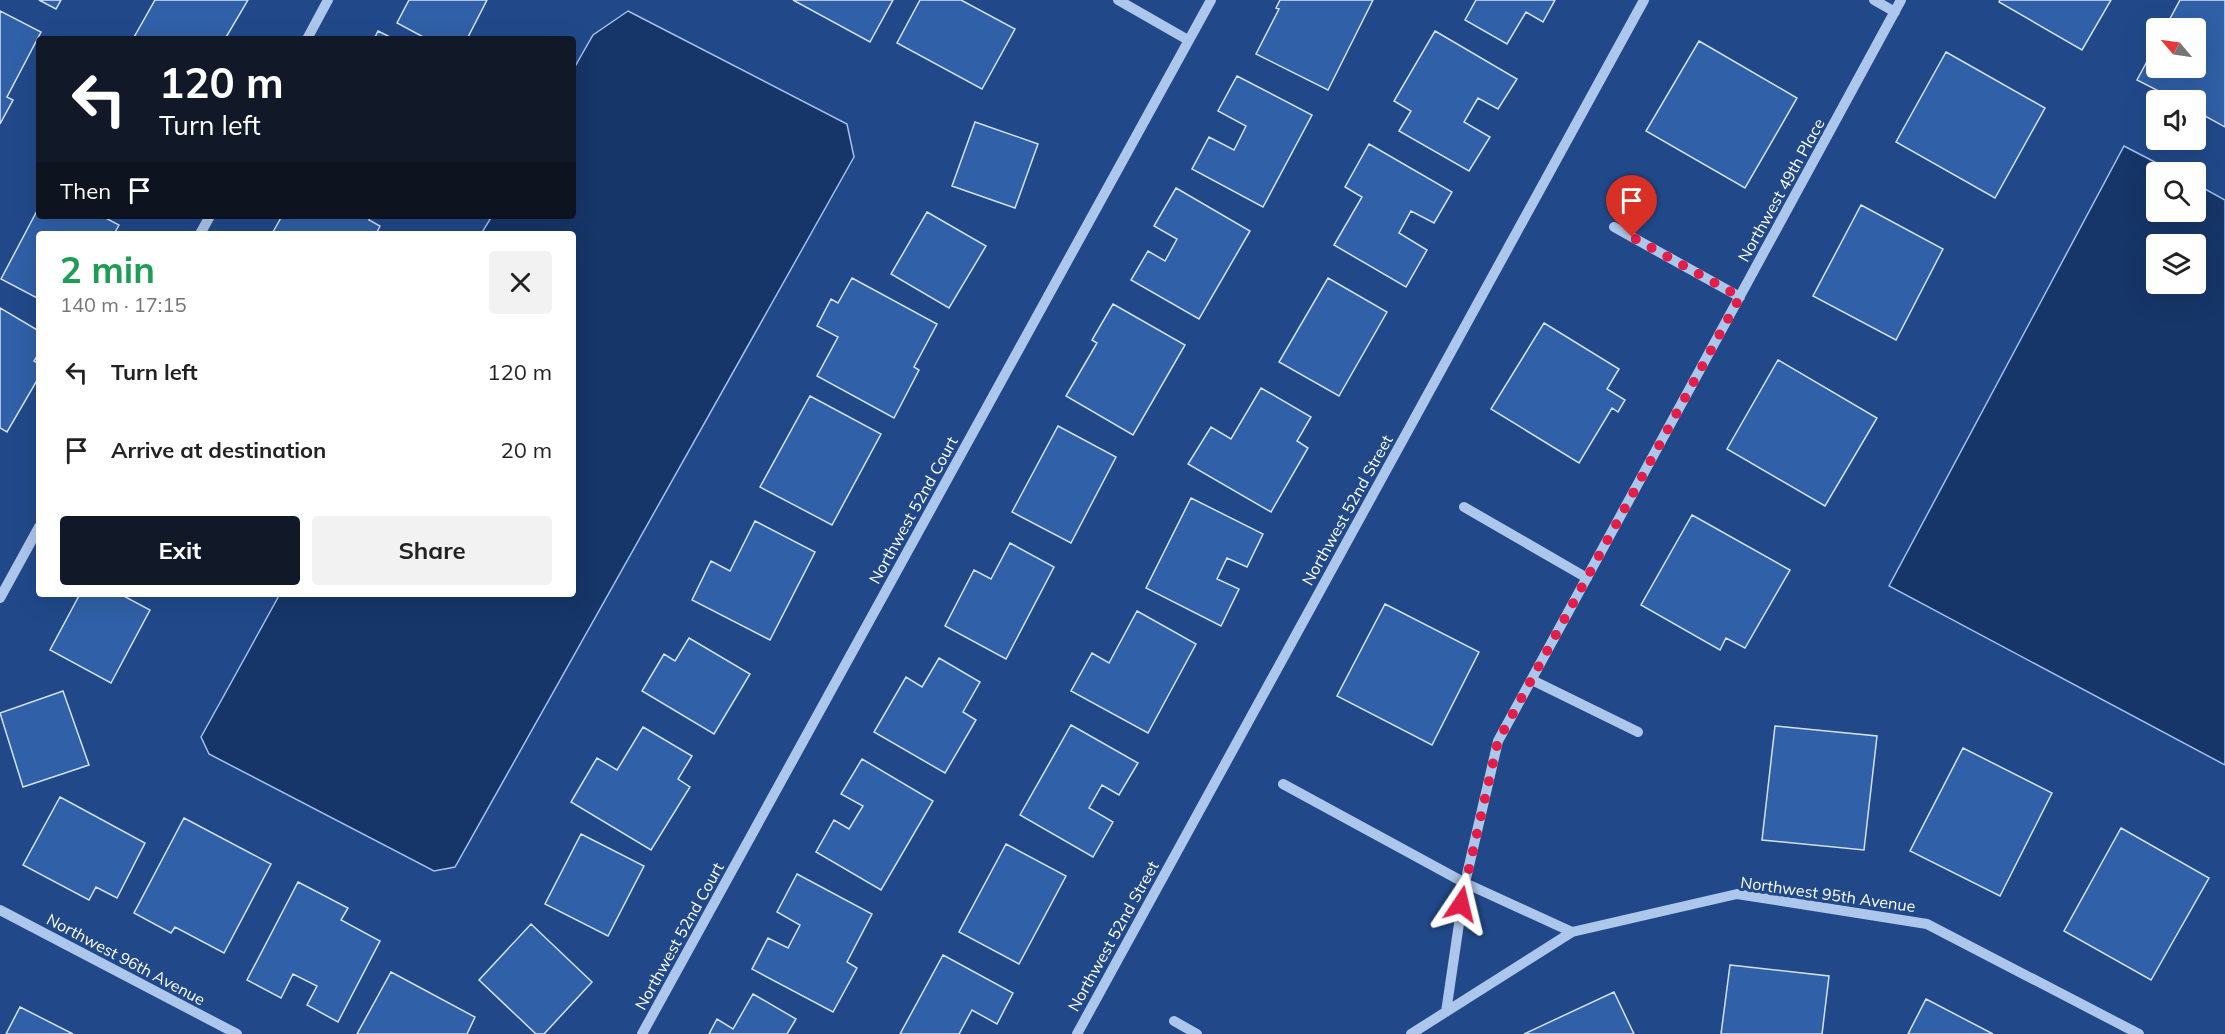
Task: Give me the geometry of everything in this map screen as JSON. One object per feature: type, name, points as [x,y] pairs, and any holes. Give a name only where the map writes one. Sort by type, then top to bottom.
[{"type":"street","points":[[309,36],[328,0]]},
{"type":"street","points":[[1118,0],[1188,40]]},
{"type":"street","name":"Northwest 52nd Court","points":[[642,1034],[1211,0]]},
{"type":"street","name":"Northwest 52nd Street","points":[[1077,1034],[1644,0]]},
{"type":"street","points":[[1874,0],[1895,12]]},
{"type":"street","name":"Northwest 49th Place","points":[[1446,1012],[1465,883],[1498,741],[1901,0]]},
{"type":"street","points":[[1614,228],[1740,297]]},
{"type":"street","points":[[1464,507],[1587,578]]},
{"type":"street","points":[[0,598],[36,532]]},
{"type":"street","points":[[1532,680],[1638,732]]},
{"type":"street","points":[[1283,784],[1465,883],[1572,932]]},
{"type":"street","name":"Northwest 95th Avenue","points":[[1411,1034],[1572,932],[1737,894],[1927,924],[2139,1034]]},
{"type":"street","name":"Northwest 96th Avenue","points":[[0,910],[237,1034]]},
{"type":"street","points":[[1174,1021],[1197,1034]]},
{"type":"water","points":[[628,11],[847,124],[854,157],[455,867],[434,871],[209,754],[201,737],[278,597],[576,597],[576,231],[483,231],[490,219],[576,219],[576,65],[593,35]]},
{"type":"water","points":[[2124,146],[2155,162],[2146,162],[2146,222],[2206,222],[2206,190],[2225,200],[2225,765],[1889,586]]},
{"type":"building","points":[[39,0],[61,0],[56,9]]},
{"type":"building","points":[[155,0],[248,0],[227,36],[135,36]]},
{"type":"building","points":[[409,0],[487,0],[469,36],[421,36],[397,23]]},
{"type":"building","points":[[793,0],[893,0],[870,42]]},
{"type":"building","points":[[920,0],[961,0],[1015,29],[982,89],[897,43]]},
{"type":"building","points":[[1280,0],[1373,0],[1328,90],[1256,54],[1279,9],[1276,8]]},
{"type":"building","points":[[1476,0],[1555,0],[1543,22],[1526,12],[1507,44],[1465,20]]},
{"type":"building","points":[[2000,0],[2111,0],[2082,50],[1999,2]]},
{"type":"building","points":[[2180,0],[2225,0],[2225,127],[2206,117],[2206,90],[2156,90],[2137,80],[2146,63],[2146,78],[2206,78],[2206,18],[2170,18]]},
{"type":"building","points":[[0,11],[41,32],[39,36],[36,36],[36,42],[7,97],[13,100],[0,124]]},
{"type":"building","points":[[378,31],[388,36],[376,36]]},
{"type":"building","points":[[1435,31],[1517,79],[1498,109],[1478,98],[1464,122],[1490,137],[1469,171],[1399,131],[1411,111],[1394,101]]},
{"type":"building","points":[[1699,41],[1797,98],[1745,188],[1646,131]]},
{"type":"building","points":[[1946,52],[2045,108],[1995,198],[1896,142]]},
{"type":"building","points":[[1237,76],[1312,115],[1263,207],[1192,169],[1209,137],[1234,150],[1246,126],[1218,111]]},
{"type":"building","points":[[975,122],[1038,144],[1015,208],[952,186]]},
{"type":"building","points":[[1369,144],[1452,192],[1434,223],[1411,211],[1399,233],[1427,250],[1406,287],[1334,245],[1362,197],[1345,187]]},
{"type":"building","points":[[1176,188],[1250,231],[1199,319],[1131,280],[1148,251],[1165,261],[1177,239],[1154,226]]},
{"type":"building","points":[[1861,205],[1943,249],[1896,340],[1813,296]]},
{"type":"building","points":[[927,212],[986,246],[949,308],[891,274]]},
{"type":"building","points":[[36,213],[36,219],[108,219],[119,225],[116,231],[36,231],[36,297],[1,279]]},
{"type":"building","points":[[280,219],[370,219],[380,226],[378,231],[274,231]]},
{"type":"building","points":[[852,278],[937,324],[914,367],[919,370],[894,418],[817,376],[838,337],[817,326],[831,299],[838,303]]},
{"type":"building","points":[[1328,278],[1387,312],[1339,396],[1279,362]]},
{"type":"building","points":[[1113,304],[1185,345],[1133,435],[1066,396],[1097,343],[1092,340]]},
{"type":"building","points":[[0,308],[36,329],[34,361],[36,362],[36,382],[7,432],[0,428]]},
{"type":"building","points":[[1544,323],[1619,369],[1607,389],[1625,400],[1618,412],[1612,408],[1579,463],[1491,409]]},
{"type":"building","points":[[1778,360],[1877,418],[1825,506],[1727,449]]},
{"type":"building","points":[[1261,388],[1311,417],[1297,441],[1308,448],[1271,512],[1188,464],[1211,427],[1231,439]]},
{"type":"building","points":[[810,396],[881,434],[832,525],[760,487]]},
{"type":"building","points":[[1058,426],[1116,457],[1071,543],[1012,512]]},
{"type":"building","points":[[1191,498],[1263,534],[1247,567],[1227,558],[1217,579],[1239,589],[1221,626],[1146,588]]},
{"type":"building","points":[[1692,515],[1790,570],[1745,648],[1726,638],[1720,650],[1641,605]]},
{"type":"building","points":[[755,521],[815,552],[770,640],[692,600],[711,561],[730,571]]},
{"type":"building","points":[[1010,543],[1054,567],[1006,659],[945,626],[974,570],[991,579]]},
{"type":"building","points":[[78,597],[126,597],[150,610],[111,683],[50,650]]},
{"type":"building","points":[[1385,604],[1479,652],[1432,745],[1337,696]]},
{"type":"building","points":[[1137,611],[1196,644],[1148,733],[1071,691],[1092,653],[1109,663]]},
{"type":"building","points":[[689,638],[750,674],[714,734],[642,691],[664,654],[675,661]]},
{"type":"building","points":[[939,658],[980,682],[963,712],[976,720],[945,773],[874,732],[906,677],[922,687]]},
{"type":"building","points":[[63,691],[89,765],[23,787],[0,713]]},
{"type":"building","points":[[1071,725],[1138,763],[1119,795],[1102,785],[1089,808],[1113,822],[1093,857],[1020,815]]},
{"type":"building","points":[[1775,726],[1877,736],[1864,850],[1762,840]]},
{"type":"building","points":[[643,727],[692,756],[678,779],[690,787],[651,850],[571,802],[597,758],[617,770]]},
{"type":"building","points":[[1963,748],[2052,793],[2000,896],[1910,851]]},
{"type":"building","points":[[862,759],[933,801],[881,890],[816,852],[834,820],[849,829],[863,806],[841,794]]},
{"type":"building","points":[[60,797],[145,843],[117,898],[96,887],[89,900],[23,865]]},
{"type":"building","points":[[184,818],[271,864],[224,953],[175,927],[171,933],[134,913]]},
{"type":"building","points":[[2121,828],[2209,878],[2151,980],[2064,931]]},
{"type":"building","points":[[581,834],[644,866],[608,936],[545,904]]},
{"type":"building","points":[[1006,844],[1066,876],[1019,964],[959,932]]},
{"type":"building","points":[[797,874],[872,914],[847,962],[857,968],[833,1012],[752,969],[768,938],[788,948],[800,925],[777,912]]},
{"type":"building","points":[[298,882],[348,908],[341,920],[380,941],[338,1022],[307,1005],[317,986],[293,974],[281,998],[247,980]]},
{"type":"building","points":[[531,924],[592,982],[544,1034],[536,1034],[479,980]]},
{"type":"building","points":[[943,955],[1013,993],[997,1024],[972,1010],[959,1034],[900,1034]]},
{"type":"building","points":[[1730,965],[1829,976],[1822,1034],[1721,1034]]},
{"type":"building","points":[[391,972],[475,1017],[467,1034],[357,1034]]},
{"type":"building","points":[[1614,992],[1634,1034],[1524,1034]]},
{"type":"building","points":[[753,994],[796,1019],[787,1034],[709,1034],[717,1019],[733,1029]]},
{"type":"building","points":[[1926,999],[1993,1034],[1908,1034]]},
{"type":"building","points":[[20,1007],[73,1034],[6,1034]]},
{"type":"route","points":[[1461,904],[1498,741],[1740,297],[1632,237]]}]
